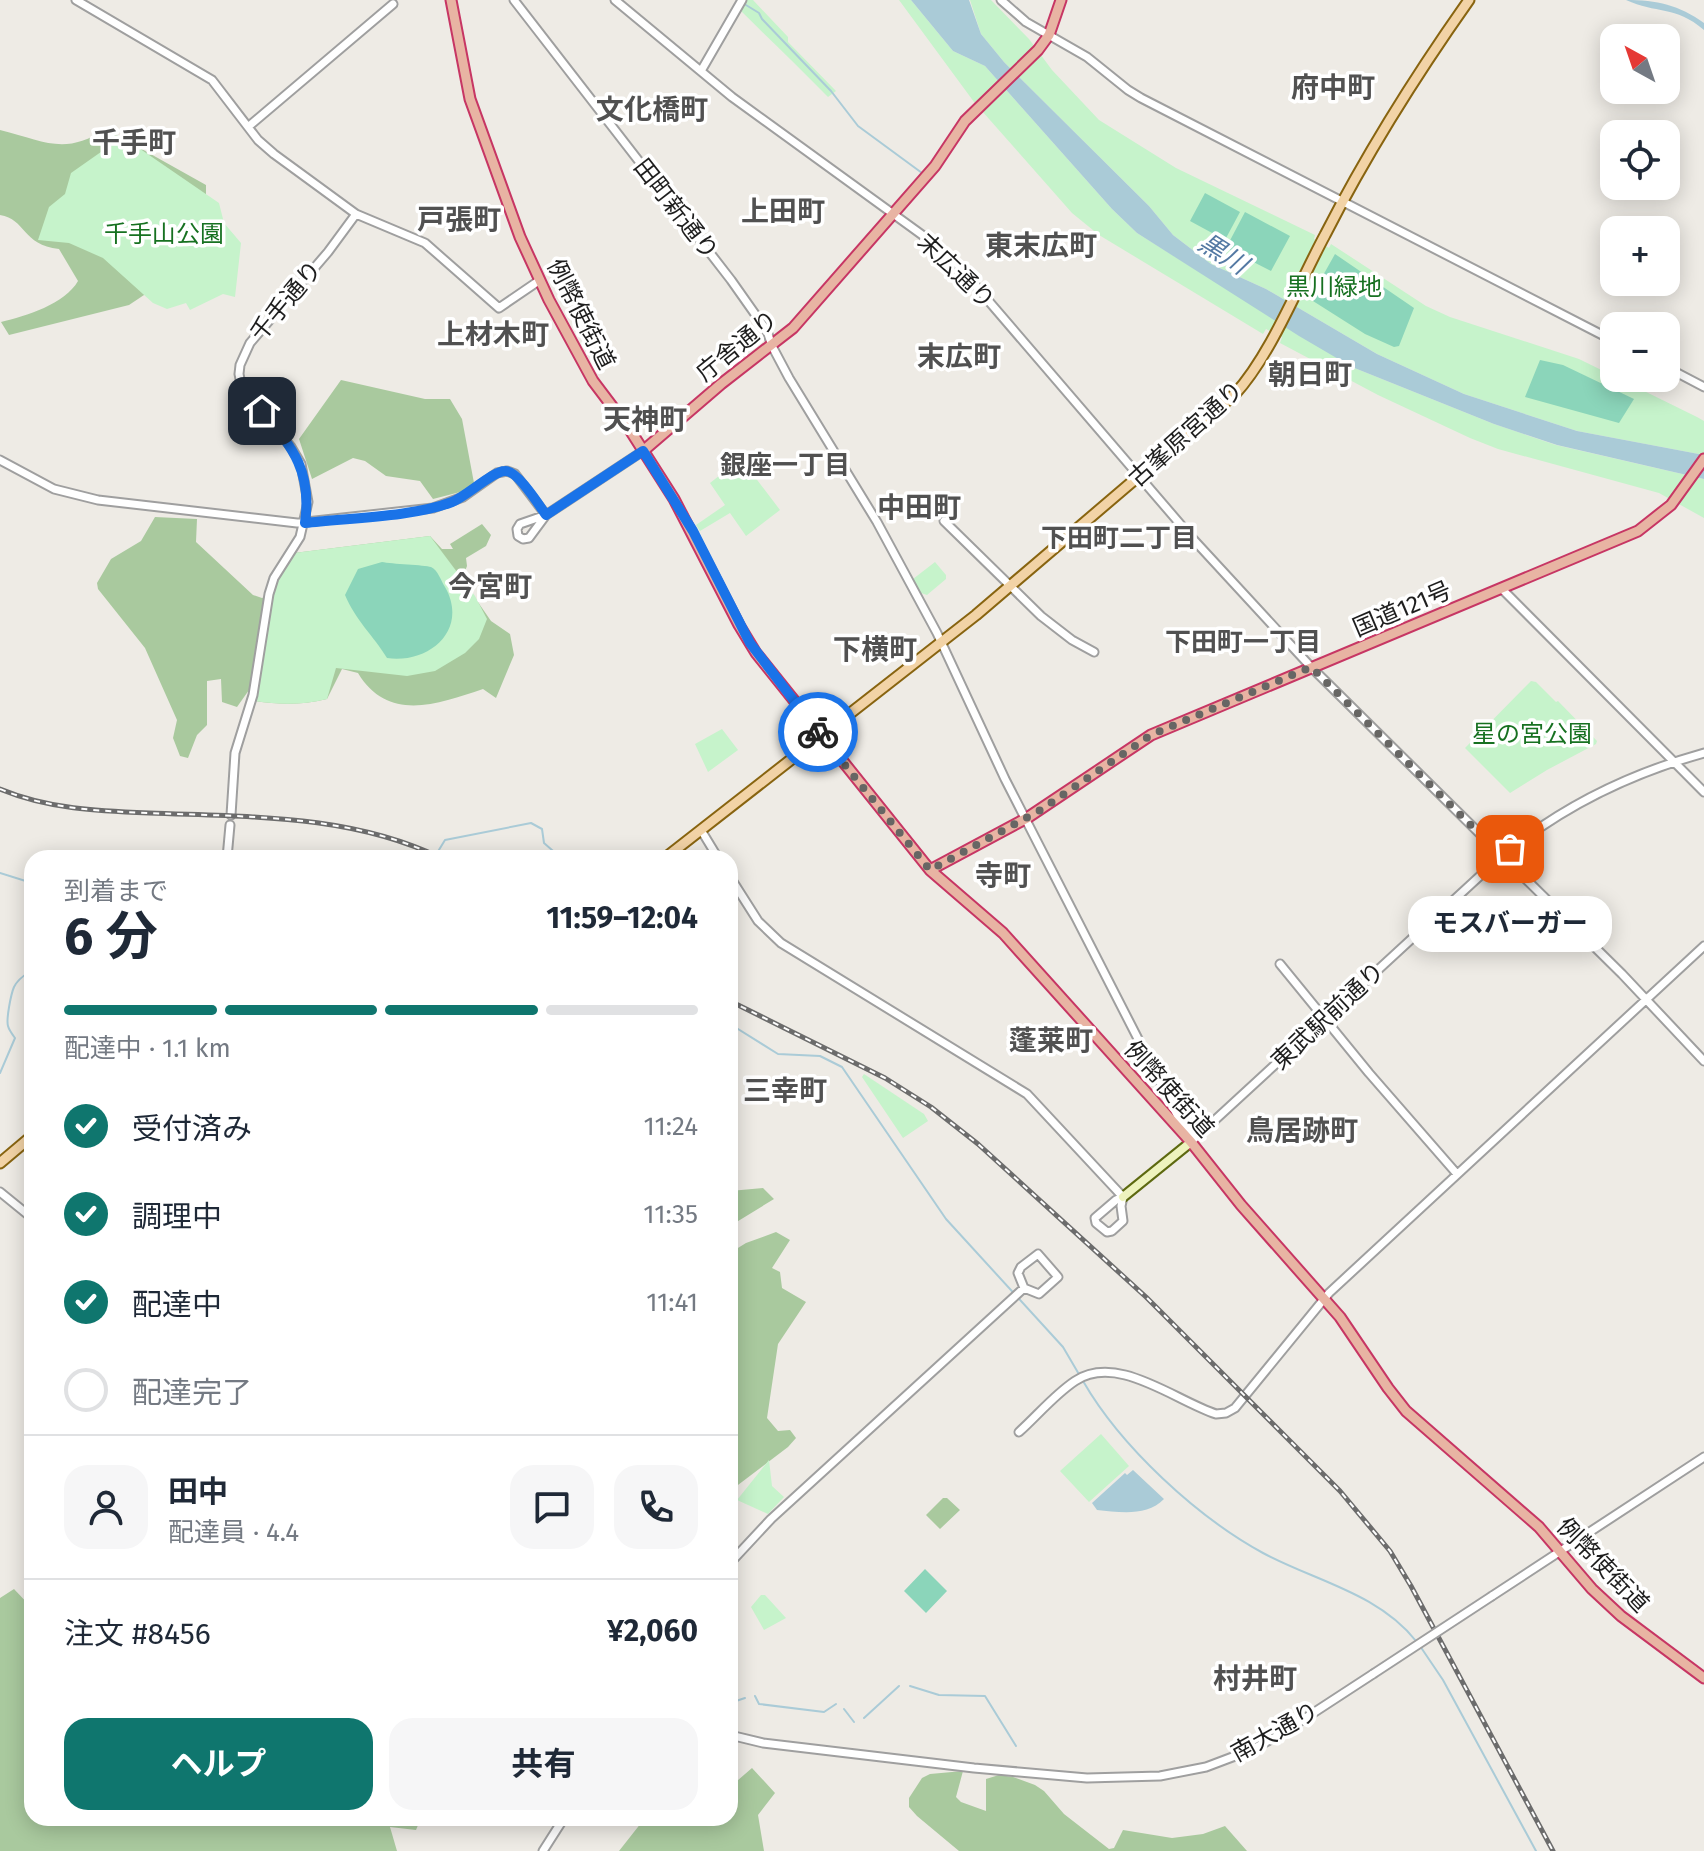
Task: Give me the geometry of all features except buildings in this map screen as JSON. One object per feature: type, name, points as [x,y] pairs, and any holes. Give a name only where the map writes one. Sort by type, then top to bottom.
[{"type":"highway","name":"例幣使街道","points":[[451,0],[470,99],[520,237],[588,374],[643,451],[697,539],[750,643],[930,870],[1003,933],[1191,1142],[1241,1205],[1340,1317],[1406,1411],[1525,1514],[1592,1589],[1621,1616],[1704,1678]]},
{"type":"highway","name":"庁舎通り","points":[[643,451],[793,328],[935,166],[959,128],[1038,50],[1049,35],[1061,0]]},
{"type":"highway","name":"国道121号","points":[[930,870],[1027,818],[1151,735],[1629,535],[1648,524],[1674,501],[1704,459]]},
{"type":"main road","name":"古峯原宮通り","points":[[675,850],[1011,586],[1235,394],[1254,370],[1343,201],[1398,108],[1469,0]]},
{"type":"main road","name":"東武駅前通り","points":[[1123,1197],[1191,1142]]},
{"type":"main road","points":[[0,1163],[24,1143]]},
{"type":"street","points":[[76,0],[212,80],[248,127],[274,154],[356,214],[425,243],[499,308],[540,280]]},
{"type":"street","name":"田町新通り","points":[[514,0],[751,306],[767,331],[772,346],[877,522],[941,642],[995,759],[1178,1117],[1189,1131],[1191,1142]]},
{"type":"street","name":"末広通り","points":[[615,0],[701,71],[936,245],[966,273],[1217,566],[1311,667],[1647,999],[1704,1061]]},
{"type":"street","points":[[701,71],[742,0]]},
{"type":"street","points":[[1001,0],[1026,22],[1087,57],[1141,98],[1600,334]]},
{"type":"street","points":[[248,127],[393,4]]},
{"type":"street","name":"千手通り","points":[[231,815],[235,753],[253,695],[269,594],[274,578],[300,537],[308,502],[301,464],[241,384],[240,365],[255,334],[328,252],[356,214]]},
{"type":"street","points":[[1680,374],[1704,387]]},
{"type":"street","name":"庁舎通り","points":[[305,523],[433,508],[463,497],[497,473],[507,471],[515,474],[546,515],[643,451]]},
{"type":"street","points":[[0,460],[54,489],[98,500],[305,523]]},
{"type":"street","points":[[944,521],[1057,630],[1094,652]]},
{"type":"street","points":[[1502,589],[1704,792]]},
{"type":"street","name":"東武駅前通り","points":[[1191,1142],[1502,856],[1539,827],[1576,803],[1615,784],[1704,753]]},
{"type":"street","points":[[228,850],[230,825]]},
{"type":"street","points":[[701,830],[713,850]]},
{"type":"street","points":[[738,890],[758,921],[781,943],[1034,1099],[1123,1197]]},
{"type":"street","points":[[1019,1432],[1075,1380],[1087,1374],[1103,1372],[1123,1374],[1209,1412],[1226,1413],[1235,1408],[1247,1397],[1324,1298],[1704,946]]},
{"type":"street","points":[[1280,964],[1324,1020],[1457,1174]]},
{"type":"street","points":[[0,1192],[24,1212]]},
{"type":"street","points":[[1123,1197],[1123,1221],[1107,1232],[1096,1223],[1095,1218],[1123,1197]]},
{"type":"street","points":[[1110,1204],[1121,1207]]},
{"type":"street","points":[[1019,1271],[1033,1256],[1041,1256],[1058,1277],[1043,1292],[1036,1294],[1022,1289]]},
{"type":"street","points":[[1019,1271],[1022,1289]]},
{"type":"street","points":[[1019,1271],[1035,1290],[1043,1292]]},
{"type":"street","points":[[738,1555],[781,1510],[1022,1289]]},
{"type":"street","name":"南大通り","points":[[738,1737],[763,1743],[974,1768],[1087,1778],[1160,1776],[1206,1767],[1251,1750],[1281,1734],[1704,1457]]},
{"type":"street","points":[[543,1851],[559,1826]]},
{"type":"green space","points":[[745,0],[753,0],[788,37],[788,42],[836,91],[828,97],[740,10]]},
{"type":"green space","name":"黒川緑地","points":[[899,0],[911,0],[953,51],[985,66],[1137,233],[1352,367],[1494,424],[1556,445],[1704,479],[1704,518],[1659,493],[1498,449],[1378,395],[1280,343],[1282,337],[1266,329],[1263,334],[1099,235],[1072,213],[974,102]]},
{"type":"green space","name":"黒川緑地","points":[[970,0],[991,0],[1099,120],[1176,168],[1315,235],[1314,239],[1329,248],[1331,244],[1426,306],[1450,317],[1579,359],[1600,369],[1600,392],[1646,392],[1697,417],[1704,421],[1704,455],[1577,431],[1464,394],[1377,354],[1266,289],[1211,264],[1173,235],[1149,206],[1004,62],[981,34]]},
{"type":"green space","points":[[106,129],[206,185],[206,200],[150,291],[129,305],[9,335],[1,322],[55,302],[78,281],[59,249],[38,243],[15,221],[0,215],[0,130],[42,142],[66,144]]},
{"type":"green space","name":"千手山公園","points":[[118,140],[133,144],[219,203],[224,223],[241,243],[235,297],[223,294],[190,310],[186,303],[167,309],[153,303],[103,258],[69,243],[38,240],[49,207],[65,194],[71,173]]},
{"type":"green space","points":[[1205,193],[1240,212],[1225,240],[1190,221]]},
{"type":"green space","points":[[1245,212],[1290,236],[1271,271],[1226,248]]},
{"type":"green space","points":[[1335,254],[1414,308],[1399,346],[1394,347],[1365,334],[1313,301],[1312,295]]},
{"type":"green space","points":[[1540,360],[1563,365],[1600,383],[1600,392],[1619,392],[1634,399],[1619,423],[1525,397]]},
{"type":"green space","points":[[341,380],[425,399],[450,399],[462,419],[474,483],[468,490],[433,499],[420,481],[386,476],[365,461],[353,458],[312,479],[299,439]]},
{"type":"green space","points":[[739,456],[780,510],[746,536],[730,513],[700,531],[696,525],[725,505],[710,483],[724,472],[722,468]]},
{"type":"green space","points":[[155,517],[197,519],[196,542],[253,595],[262,598],[269,596],[280,570],[294,553],[430,536],[442,549],[453,549],[450,544],[482,524],[491,535],[486,546],[466,558],[467,566],[462,579],[491,621],[510,634],[514,655],[496,698],[483,689],[432,704],[399,704],[384,699],[370,689],[358,673],[342,669],[327,699],[282,704],[255,701],[249,690],[237,707],[222,702],[221,679],[207,681],[207,725],[197,735],[188,758],[180,756],[173,738],[177,720],[145,648],[98,589],[97,583],[111,559],[141,541]]},
{"type":"green space","points":[[430,536],[475,596],[487,619],[479,639],[465,653],[435,671],[407,676],[336,668],[327,699],[291,704],[255,701],[270,604],[294,553]]},
{"type":"green space","points":[[382,562],[431,567],[439,576],[451,602],[452,617],[449,630],[431,649],[418,655],[387,658],[354,613],[345,595],[358,569]]},
{"type":"green space","points":[[935,562],[946,579],[927,595],[921,593],[913,579]]},
{"type":"green space","name":"星の宮公園","points":[[1531,681],[1558,701],[1597,741],[1510,793],[1465,748]]},
{"type":"green space","points":[[722,729],[738,750],[708,772],[695,744]]},
{"type":"green space","points":[[864,1074],[924,1114],[928,1121],[903,1138],[862,1077]]},
{"type":"green space","points":[[763,1188],[774,1199],[738,1221],[738,1190]]},
{"type":"green space","points":[[776,1232],[790,1240],[772,1268],[780,1272],[782,1288],[806,1302],[778,1344],[767,1418],[778,1431],[790,1430],[796,1438],[738,1485],[738,1248]]},
{"type":"green space","points":[[1101,1434],[1129,1466],[1089,1502],[1060,1471]]},
{"type":"green space","points":[[769,1460],[772,1486],[784,1497],[768,1514],[738,1499]]},
{"type":"green space","points":[[943,1498],[960,1510],[940,1529],[926,1515]]},
{"type":"green space","points":[[925,1569],[947,1591],[926,1613],[904,1591]]},
{"type":"green space","points":[[14,1589],[24,1600],[24,1826],[418,1826],[416,1830],[390,1827],[397,1851],[0,1851],[0,1598]]},
{"type":"green space","points":[[761,1595],[765,1595],[786,1618],[764,1630],[751,1607]]},
{"type":"green space","points":[[752,1768],[775,1793],[758,1815],[764,1851],[619,1851],[639,1826],[738,1826],[738,1780]]},
{"type":"green space","points":[[963,1771],[956,1797],[961,1802],[986,1811],[986,1779],[999,1775],[1013,1777],[1044,1791],[1064,1814],[1109,1849],[1114,1848],[1123,1830],[1172,1838],[1203,1834],[1225,1826],[1247,1851],[959,1851],[917,1816],[909,1807],[909,1798],[922,1778],[930,1774]]},
{"type":"water","points":[[911,0],[969,0],[981,34],[1004,62],[1149,206],[1173,235],[1211,264],[1266,289],[1377,354],[1464,394],[1577,431],[1704,455],[1704,479],[1557,445],[1494,424],[1352,367],[1299,336],[1137,233],[985,66],[953,51]]},
{"type":"water","points":[[1626,0],[1648,1],[1677,8],[1704,23],[1704,30],[1674,13]]},
{"type":"water","points":[[1133,1470],[1164,1499],[1141,1511],[1097,1510],[1092,1503],[1125,1473],[1127,1475]]},
{"type":"waterway","points":[[746,5],[759,13],[831,91],[858,126],[922,173]]},
{"type":"waterway","points":[[439,850],[445,840],[531,823],[542,829],[544,843],[552,850]]},
{"type":"waterway","points":[[0,873],[24,880]]},
{"type":"waterway","points":[[0,1073],[15,1038],[9,1029],[9,1006],[15,985],[24,976]]},
{"type":"waterway","points":[[738,1029],[778,1054],[820,1056],[842,1067],[946,1219],[1063,1347],[1080,1376]]},
{"type":"waterway","points":[[1083,1381],[1139,1455],[1212,1520],[1263,1553],[1365,1599],[1401,1625],[1416,1641]]},
{"type":"waterway","points":[[1420,1646],[1443,1680],[1536,1851]]},
{"type":"waterway","points":[[864,1718],[899,1686]]},
{"type":"waterway","points":[[910,1686],[939,1695],[985,1696],[1016,1746]]},
{"type":"waterway","points":[[755,1696],[759,1704],[824,1712],[836,1704]]},
{"type":"waterway","points":[[738,1700],[745,1698]]},
{"type":"waterway","points":[[844,1709],[854,1722]]},
{"type":"railway","points":[[0,789],[36,801],[92,810],[261,817],[335,825],[421,850]]},
{"type":"railway","points":[[738,1005],[885,1078],[931,1107],[978,1144],[1146,1297],[1340,1491],[1390,1551],[1411,1586],[1553,1851]]},
{"type":"way so far","points":[[818,732],[930,870],[1039,811],[1151,735],[1311,667],[1502,856],[1510,849]]},
{"type":"place","name":"モスバーガー","points":[[1510,849]]},
{"type":"district","name":"府中町","points":[[1333,87]]},
{"type":"district","name":"文化橋町","points":[[652,109]]},
{"type":"district","name":"千手町","points":[[134,142]]},
{"type":"district","name":"上田町","points":[[783,211]]},
{"type":"district","name":"戸張町","points":[[459,219]]},
{"type":"district","name":"東末広町","points":[[1041,245]]},
{"type":"district","name":"上材木町","points":[[493,334]]},
{"type":"district","name":"末広町","points":[[959,356]]},
{"type":"district","name":"朝日町","points":[[1310,374]]},
{"type":"district","name":"天神町","points":[[645,419]]},
{"type":"district","name":"銀座一丁目","points":[[785,465]]},
{"type":"district","name":"中田町","points":[[919,507]]},
{"type":"district","name":"下田町二丁目","points":[[1119,538]]},
{"type":"district","name":"今宮町","points":[[490,586]]},
{"type":"district","name":"下田町一丁目","points":[[1243,642]]},
{"type":"district","name":"下横町","points":[[875,649]]},
{"type":"district","name":"寺町","points":[[1003,875]]},
{"type":"district","name":"蓬莱町","points":[[1051,1040]]},
{"type":"district","name":"三幸町","points":[[785,1090]]},
{"type":"district","name":"鳥居跡町","points":[[1302,1130]]},
{"type":"district","name":"村井町","points":[[1255,1678]]},
{"type":"route","points":[[262,411],[301,464],[308,502],[305,523],[433,508],[463,497],[503,471],[515,474],[546,515],[643,451],[693,531],[756,653],[818,732]]},
{"type":"water label","name":"黒川","points":[[1223,254]]}]
